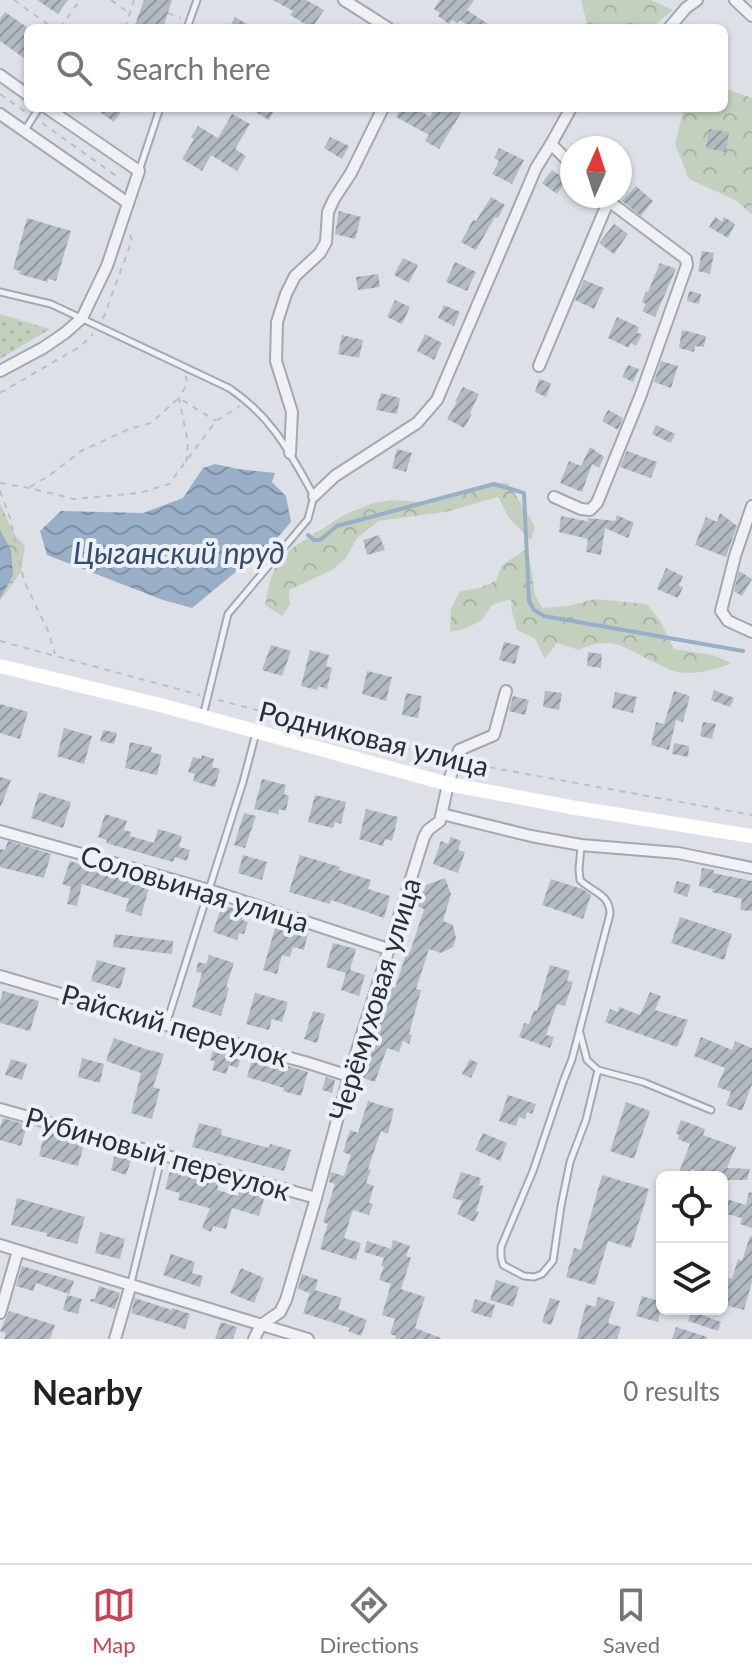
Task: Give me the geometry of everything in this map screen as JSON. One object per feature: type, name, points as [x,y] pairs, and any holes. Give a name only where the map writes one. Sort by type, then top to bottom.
[{"type":"main road","name":"Родниковая улица","points":[[0,666],[448,784],[752,836]]},
{"type":"street","points":[[344,0],[382,24]]},
{"type":"street","points":[[672,24],[697,0]]},
{"type":"street","points":[[735,0],[752,16]]},
{"type":"street","points":[[0,75],[24,92]]},
{"type":"street","points":[[0,371],[43,348],[82,318],[107,266],[139,171],[53,112]]},
{"type":"street","points":[[290,453],[292,412],[276,361],[277,322],[295,276],[320,253],[326,242],[328,212],[381,112]]},
{"type":"street","points":[[314,496],[335,476],[417,423],[437,400],[536,168],[569,112]]},
{"type":"street","points":[[0,114],[128,203]]},
{"type":"street","points":[[551,144],[560,153]]},
{"type":"street","points":[[539,366],[601,208]]},
{"type":"street","points":[[554,497],[581,509],[590,510],[597,503],[640,397],[687,265],[686,259],[618,208]]},
{"type":"street","points":[[752,506],[721,611],[728,621],[752,632]]},
{"type":"street","points":[[455,761],[459,750],[494,735],[506,691]]},
{"type":"street","name":"Черёмуховая улица","points":[[254,1339],[261,1325],[280,1312],[286,1300],[388,949],[424,837],[440,821],[455,761]]},
{"type":"street","name":"Родниковая улица","points":[[442,814],[581,845],[678,853],[752,868]]},
{"type":"street","name":"Соловьиная улица","points":[[0,831],[209,890],[388,949]]},
{"type":"street","name":"Райский переулок","points":[[0,976],[349,1076]]},
{"type":"street","name":"Рубиновый переулок","points":[[0,1109],[316,1198]]},
{"type":"street","points":[[0,1245],[308,1339]]},
{"type":"street","points":[[0,1313],[18,1251]]},
{"type":"street","points":[[115,1339],[131,1284]]},
{"type":"lane","points":[[189,24],[197,0]]},
{"type":"lane","points":[[24,131],[36,112]]},
{"type":"lane","points":[[139,171],[159,112]]},
{"type":"lane","points":[[0,292],[51,304],[229,388],[266,418],[314,496],[308,519],[228,614],[203,717]]},
{"type":"lane","points":[[166,1025],[256,732]]},
{"type":"lane","points":[[581,845],[580,880],[605,898],[611,909],[572,1059],[533,1171],[501,1247],[503,1265],[524,1276],[542,1274],[553,1261],[570,1162],[586,1120],[598,1070]]},
{"type":"lane","points":[[579,1031],[587,1060],[598,1070],[643,1082],[711,1110]]},
{"type":"lane","points":[[131,1284],[162,1155]]},
{"type":"path","points":[[14,0],[47,24]]},
{"type":"path","points":[[63,24],[80,0]]},
{"type":"path","points":[[111,0],[130,14]]},
{"type":"path","points":[[126,24],[134,0]]},
{"type":"path","points":[[168,13],[190,21]]},
{"type":"path","points":[[0,94],[24,111]]},
{"type":"path","points":[[26,112],[119,178]]},
{"type":"path","points":[[29,488],[81,451],[129,429],[151,423],[179,398],[187,384],[184,368]]},
{"type":"path","points":[[179,398],[216,421]]},
{"type":"path","points":[[179,398],[188,443],[185,463]]},
{"type":"path","points":[[0,483],[74,499],[139,493],[169,484],[216,421],[247,401]]},
{"type":"path","points":[[0,491],[10,518],[24,581],[48,631],[55,655]]},
{"type":"path","name":"Родниковая улица","points":[[0,641],[455,761],[752,815]]},
{"type":"green space","points":[[581,0],[651,0],[673,10],[656,24],[587,24]]},
{"type":"green space","points":[[728,89],[752,98],[752,215],[737,201],[689,179],[675,144],[683,112],[728,112]]},
{"type":"green space","points":[[0,314],[50,329],[0,359]]},
{"type":"green space","points":[[491,483],[508,483],[535,526],[531,541],[509,518],[498,497],[445,512],[379,521],[357,538],[346,558],[332,570],[289,590],[290,605],[282,616],[265,605],[277,561],[344,515],[373,503],[392,500],[443,500],[458,492],[477,490]]},
{"type":"green space","points":[[0,504],[15,535],[25,546],[21,572],[0,601]]},
{"type":"green space","points":[[528,548],[535,595],[542,608],[596,599],[647,604],[660,621],[674,649],[712,655],[732,663],[705,671],[677,672],[621,646],[602,643],[579,650],[557,643],[545,659],[535,639],[517,630],[511,599],[492,605],[481,621],[450,632],[451,609],[460,591],[496,581],[502,565]]},
{"type":"water","name":"Цыганский пруд","points":[[215,464],[275,473],[272,482],[286,496],[291,522],[278,537],[192,608],[163,600],[47,555],[40,531],[61,511],[143,513],[183,498],[203,468]]},
{"type":"water","name":"Цыганский пруд","points":[[0,530],[11,550],[13,575],[0,599]]},
{"type":"building","points":[[37,0],[68,0],[58,14]]},
{"type":"building","points":[[144,0],[172,0],[164,24],[135,24]]},
{"type":"building","points":[[273,0],[306,0],[324,10],[315,24],[305,24],[290,15],[293,11]]},
{"type":"building","points":[[440,0],[474,0],[467,10],[488,24],[466,24],[460,20],[457,23],[452,20],[449,24],[434,9]]},
{"type":"building","points":[[5,12],[24,25],[24,58],[0,41],[0,19]]},
{"type":"building","points":[[235,17],[247,24],[231,24]]},
{"type":"building","points":[[100,112],[121,112],[114,122]]},
{"type":"building","points":[[256,112],[273,112],[269,120]]},
{"type":"building","points":[[399,112],[422,112],[430,117],[433,112],[462,112],[439,149],[425,141],[429,135],[396,117]]},
{"type":"building","points":[[232,114],[250,124],[235,149],[246,156],[237,171],[211,155],[202,171],[182,159],[198,126],[218,138]]},
{"type":"building","points":[[709,129],[729,132],[726,152],[706,148]]},
{"type":"building","points":[[330,137],[349,146],[342,159],[324,148]]},
{"type":"building","points":[[499,148],[524,160],[512,184],[492,174],[499,161],[494,158]]},
{"type":"building","points":[[552,170],[560,176],[557,194],[542,183]]},
{"type":"building","points":[[636,186],[653,201],[641,216],[631,208],[632,190]]},
{"type":"building","points":[[491,197],[505,205],[476,250],[461,242]]},
{"type":"building","points":[[339,211],[361,217],[355,239],[335,234]]},
{"type":"building","points":[[715,217],[722,222],[724,217],[735,224],[728,238],[709,227]]},
{"type":"building","points":[[27,218],[71,231],[56,281],[48,279],[48,282],[19,274],[20,271],[13,269]]},
{"type":"building","points":[[614,224],[628,234],[614,254],[599,243]]},
{"type":"building","points":[[702,251],[714,253],[710,274],[698,271]]},
{"type":"building","points":[[403,258],[418,265],[409,283],[394,275]]},
{"type":"building","points":[[455,262],[476,272],[467,291],[446,282]]},
{"type":"building","points":[[660,263],[676,269],[655,317],[642,311],[646,304],[642,302]]},
{"type":"building","points":[[378,274],[380,287],[358,290],[356,277]]},
{"type":"building","points":[[584,280],[604,288],[594,309],[575,300]]},
{"type":"building","points":[[689,291],[701,294],[699,304],[687,301]]},
{"type":"building","points":[[395,300],[410,307],[402,324],[387,317]]},
{"type":"building","points":[[444,305],[460,312],[454,326],[438,318]]},
{"type":"building","points":[[617,317],[639,327],[637,333],[642,334],[636,346],[631,343],[629,348],[608,338]]},
{"type":"building","points":[[682,330],[706,336],[704,347],[695,346],[694,352],[679,348]]},
{"type":"building","points":[[425,334],[442,343],[434,360],[417,351]]},
{"type":"building","points":[[342,335],[363,340],[359,358],[338,354]]},
{"type":"building","points":[[661,361],[678,366],[671,388],[654,382]]},
{"type":"building","points":[[628,365],[639,369],[633,382],[622,377]]},
{"type":"building","points":[[539,379],[551,383],[546,397],[535,392]]},
{"type":"building","points":[[463,387],[479,394],[464,428],[447,419]]},
{"type":"building","points":[[381,393],[400,398],[397,414],[376,410]]},
{"type":"building","points":[[608,410],[623,418],[618,430],[602,421]]},
{"type":"building","points":[[656,425],[675,434],[671,443],[652,434]]},
{"type":"building","points":[[590,447],[604,457],[599,468],[592,464],[582,492],[560,483],[569,461],[581,466]]},
{"type":"building","points":[[397,449],[412,453],[406,472],[392,468]]},
{"type":"building","points":[[627,451],[657,462],[651,478],[620,467]]},
{"type":"building","points":[[720,513],[737,526],[726,557],[695,545],[706,517],[717,522]]},
{"type":"building","points":[[617,515],[634,523],[628,538],[605,528],[601,555],[586,552],[588,539],[559,532],[561,516],[591,522],[588,518],[615,521]]},
{"type":"building","points":[[379,535],[385,550],[367,555],[363,540]]},
{"type":"building","points":[[666,568],[683,576],[679,586],[683,587],[678,598],[657,589]]},
{"type":"building","points":[[739,571],[752,579],[742,596],[734,591]]},
{"type":"building","points":[[504,642],[520,646],[515,664],[499,660]]},
{"type":"building","points":[[271,645],[291,651],[282,676],[262,670]]},
{"type":"building","points":[[310,650],[329,655],[326,666],[332,668],[327,689],[301,686]]},
{"type":"building","points":[[588,652],[602,654],[601,668],[587,666]]},
{"type":"building","points":[[367,671],[392,677],[386,701],[362,694]]},
{"type":"building","points":[[714,690],[734,698],[730,707],[711,700]]},
{"type":"building","points":[[545,691],[562,693],[559,710],[543,707]]},
{"type":"building","points":[[674,691],[690,696],[683,722],[676,720],[669,750],[651,745],[656,722],[664,724]]},
{"type":"building","points":[[615,692],[637,697],[633,713],[612,708]]},
{"type":"building","points":[[406,693],[422,696],[418,718],[402,715]]},
{"type":"building","points":[[513,696],[529,700],[525,715],[509,711]]},
{"type":"building","points":[[0,704],[28,712],[20,739],[0,733]]},
{"type":"building","points":[[703,722],[716,724],[712,739],[700,736]]},
{"type":"building","points":[[64,728],[92,736],[84,764],[57,756]]},
{"type":"building","points":[[103,730],[117,733],[114,744],[100,741]]},
{"type":"building","points":[[130,742],[152,747],[151,752],[162,755],[157,775],[125,768]]},
{"type":"building","points":[[674,743],[689,746],[688,757],[672,754]]},
{"type":"building","points":[[202,755],[214,759],[212,767],[220,769],[215,787],[193,781],[195,774],[188,772],[193,757],[201,759]]},
{"type":"building","points":[[0,777],[11,780],[1,806],[0,806]]},
{"type":"building","points":[[262,779],[286,785],[284,794],[289,796],[286,811],[279,809],[278,814],[254,809]]},
{"type":"building","points":[[39,792],[71,802],[63,828],[31,818]]},
{"type":"building","points":[[315,795],[346,802],[341,824],[335,822],[333,828],[308,822]]},
{"type":"building","points":[[366,809],[398,817],[392,841],[385,839],[383,846],[359,839]]},
{"type":"building","points":[[244,813],[256,816],[245,848],[234,845]]},
{"type":"building","points":[[105,814],[127,821],[124,830],[131,832],[130,836],[154,843],[158,829],[182,836],[179,847],[190,850],[187,861],[175,857],[173,862],[106,843],[107,840],[98,837]]},
{"type":"building","points":[[451,837],[461,841],[458,850],[465,852],[458,873],[433,864],[441,841],[448,844]]},
{"type":"building","points":[[8,841],[51,854],[44,878],[0,867],[0,849],[5,850]]},
{"type":"building","points":[[243,855],[267,862],[262,880],[238,873]]},
{"type":"building","points":[[300,855],[371,880],[368,889],[390,896],[384,918],[331,900],[330,904],[289,892]]},
{"type":"building","points":[[70,861],[150,884],[141,916],[125,911],[129,899],[82,884],[77,906],[67,904],[71,887],[62,884]]},
{"type":"building","points":[[702,868],[752,881],[752,911],[740,910],[742,899],[699,886]]},
{"type":"building","points":[[445,878],[451,894],[443,921],[453,925],[456,939],[453,947],[441,953],[429,949],[416,989],[421,990],[409,1044],[403,1041],[399,1052],[387,1048],[375,1082],[357,1076],[363,1058],[367,1060],[381,1016],[384,1017],[392,987],[395,988],[407,951],[410,952],[424,909],[411,904],[416,889],[424,891],[426,885]]},
{"type":"building","points":[[551,879],[591,895],[583,919],[542,905]]},
{"type":"building","points":[[677,881],[691,885],[687,897],[673,892]]},
{"type":"building","points":[[222,905],[245,912],[242,920],[248,922],[244,934],[239,933],[237,940],[213,932]]},
{"type":"building","points":[[680,917],[732,934],[724,960],[671,943]]},
{"type":"building","points":[[276,924],[308,933],[304,950],[293,947],[290,957],[282,955],[277,974],[263,970]]},
{"type":"building","points":[[115,934],[173,941],[172,954],[113,947]]},
{"type":"building","points":[[333,943],[356,949],[350,970],[365,975],[359,996],[341,990],[346,973],[326,967]]},
{"type":"building","points":[[209,955],[234,963],[221,1016],[192,1007],[202,973],[196,972],[198,962],[206,964]]},
{"type":"building","points":[[97,960],[126,968],[120,989],[91,981]]},
{"type":"building","points":[[550,965],[570,971],[567,981],[573,982],[565,1006],[557,1004],[546,1035],[554,1037],[550,1048],[519,1037],[524,1023],[529,1024],[534,1010],[537,1011]]},
{"type":"building","points":[[3,991],[39,1001],[30,1031],[0,1023]]},
{"type":"building","points":[[650,992],[661,996],[655,1010],[688,1020],[677,1047],[605,1022],[610,1009],[618,1012],[619,1007],[640,1015]]},
{"type":"building","points":[[255,993],[288,1002],[282,1022],[272,1019],[269,1030],[246,1024]]},
{"type":"building","points":[[313,1011],[325,1014],[317,1043],[304,1039]]},
{"type":"building","points":[[701,1037],[732,1050],[735,1041],[752,1048],[752,1084],[742,1111],[726,1105],[731,1092],[717,1087],[725,1068],[694,1056]]},
{"type":"building","points":[[114,1038],[164,1054],[153,1087],[160,1089],[152,1119],[131,1113],[141,1073],[106,1061]]},
{"type":"building","points":[[219,1047],[233,1051],[231,1057],[240,1060],[238,1068],[229,1065],[226,1074],[212,1070],[215,1061],[210,1060],[213,1051],[217,1053]]},
{"type":"building","points":[[253,1056],[308,1072],[301,1096],[247,1077]]},
{"type":"building","points":[[82,1058],[104,1064],[100,1083],[78,1077]]},
{"type":"building","points":[[11,1059],[27,1064],[22,1080],[5,1075]]},
{"type":"building","points":[[470,1059],[478,1063],[471,1078],[462,1074]]},
{"type":"building","points":[[326,1077],[335,1080],[332,1093],[322,1090]]},
{"type":"building","points":[[508,1095],[536,1104],[532,1114],[527,1112],[525,1119],[519,1117],[516,1126],[499,1121]]},
{"type":"building","points":[[368,1101],[394,1109],[388,1134],[381,1131],[368,1169],[371,1170],[366,1183],[374,1186],[369,1215],[353,1210],[344,1238],[361,1243],[356,1260],[320,1249],[328,1224],[323,1222],[335,1184],[329,1182],[331,1172],[344,1176],[351,1155],[343,1152],[350,1130],[358,1133]]},
{"type":"building","points":[[626,1102],[650,1111],[634,1159],[610,1151]]},
{"type":"building","points":[[3,1118],[27,1125],[21,1146],[0,1140]]},
{"type":"building","points":[[681,1120],[705,1129],[703,1135],[736,1147],[727,1168],[750,1169],[747,1180],[728,1180],[728,1171],[679,1171],[690,1144],[678,1139],[676,1133]]},
{"type":"building","points":[[199,1123],[222,1129],[221,1135],[269,1148],[270,1144],[291,1150],[284,1171],[192,1147]]},
{"type":"building","points":[[45,1130],[85,1141],[78,1166],[39,1156]]},
{"type":"building","points":[[483,1133],[507,1143],[500,1161],[475,1150]]},
{"type":"building","points":[[116,1150],[133,1155],[126,1175],[111,1170]]},
{"type":"building","points":[[170,1171],[219,1183],[217,1190],[238,1196],[240,1189],[266,1192],[259,1216],[232,1208],[226,1229],[213,1226],[211,1232],[202,1228],[210,1208],[178,1200],[180,1193],[165,1189]]},
{"type":"building","points":[[461,1172],[481,1178],[479,1185],[484,1186],[474,1222],[457,1214],[463,1201],[452,1198]]},
{"type":"building","points":[[602,1175],[649,1189],[631,1248],[608,1241],[595,1285],[566,1277],[574,1248],[581,1250]]},
{"type":"building","points":[[749,1192],[752,1193],[752,1228],[740,1224],[742,1218],[728,1214],[728,1200],[746,1205]]},
{"type":"building","points":[[17,1198],[85,1217],[77,1244],[11,1225]]},
{"type":"building","points":[[100,1232],[125,1239],[120,1259],[95,1253]]},
{"type":"building","points":[[752,1236],[752,1282],[744,1310],[728,1306],[728,1278],[732,1279],[738,1259],[742,1261]]},
{"type":"building","points":[[393,1240],[410,1246],[406,1256],[411,1258],[401,1289],[425,1297],[415,1328],[441,1339],[395,1339],[396,1336],[390,1334],[395,1319],[382,1315],[391,1284],[379,1280],[384,1258],[364,1252],[367,1241],[391,1249]]},
{"type":"building","points":[[171,1254],[195,1262],[192,1273],[203,1276],[200,1287],[163,1275]]},
{"type":"building","points":[[22,1266],[74,1281],[69,1294],[36,1283],[33,1291],[16,1286]]},
{"type":"building","points":[[241,1268],[264,1278],[254,1303],[230,1293]]},
{"type":"building","points":[[302,1274],[318,1280],[315,1290],[342,1298],[338,1309],[367,1320],[361,1336],[348,1331],[350,1328],[303,1313],[310,1293],[298,1289]]},
{"type":"building","points":[[496,1280],[519,1287],[513,1307],[490,1300]]},
{"type":"building","points":[[99,1286],[120,1293],[115,1309],[90,1301],[95,1299]]},
{"type":"building","points":[[67,1295],[82,1299],[78,1314],[63,1310]]},
{"type":"building","points":[[642,1296],[656,1300],[658,1322],[636,1316]]},
{"type":"building","points":[[598,1297],[615,1302],[608,1323],[621,1327],[617,1339],[577,1339],[586,1304],[595,1307]]},
{"type":"building","points":[[135,1298],[190,1314],[185,1329],[131,1313]]},
{"type":"building","points":[[550,1298],[560,1301],[551,1325],[542,1322]]},
{"type":"building","points":[[475,1299],[495,1305],[491,1318],[471,1312]]},
{"type":"building","points":[[9,1311],[55,1325],[50,1339],[4,1339],[6,1333],[0,1331]]},
{"type":"building","points":[[690,1315],[702,1315],[721,1322],[718,1331],[688,1321]]},
{"type":"building","points":[[221,1322],[237,1327],[233,1339],[215,1339]]},
{"type":"building","points":[[676,1327],[707,1337],[707,1339],[672,1339]]},
{"type":"waterway","points":[[308,535],[320,540],[337,526],[494,484],[524,493],[529,601],[534,610],[544,616],[743,651]]}]
